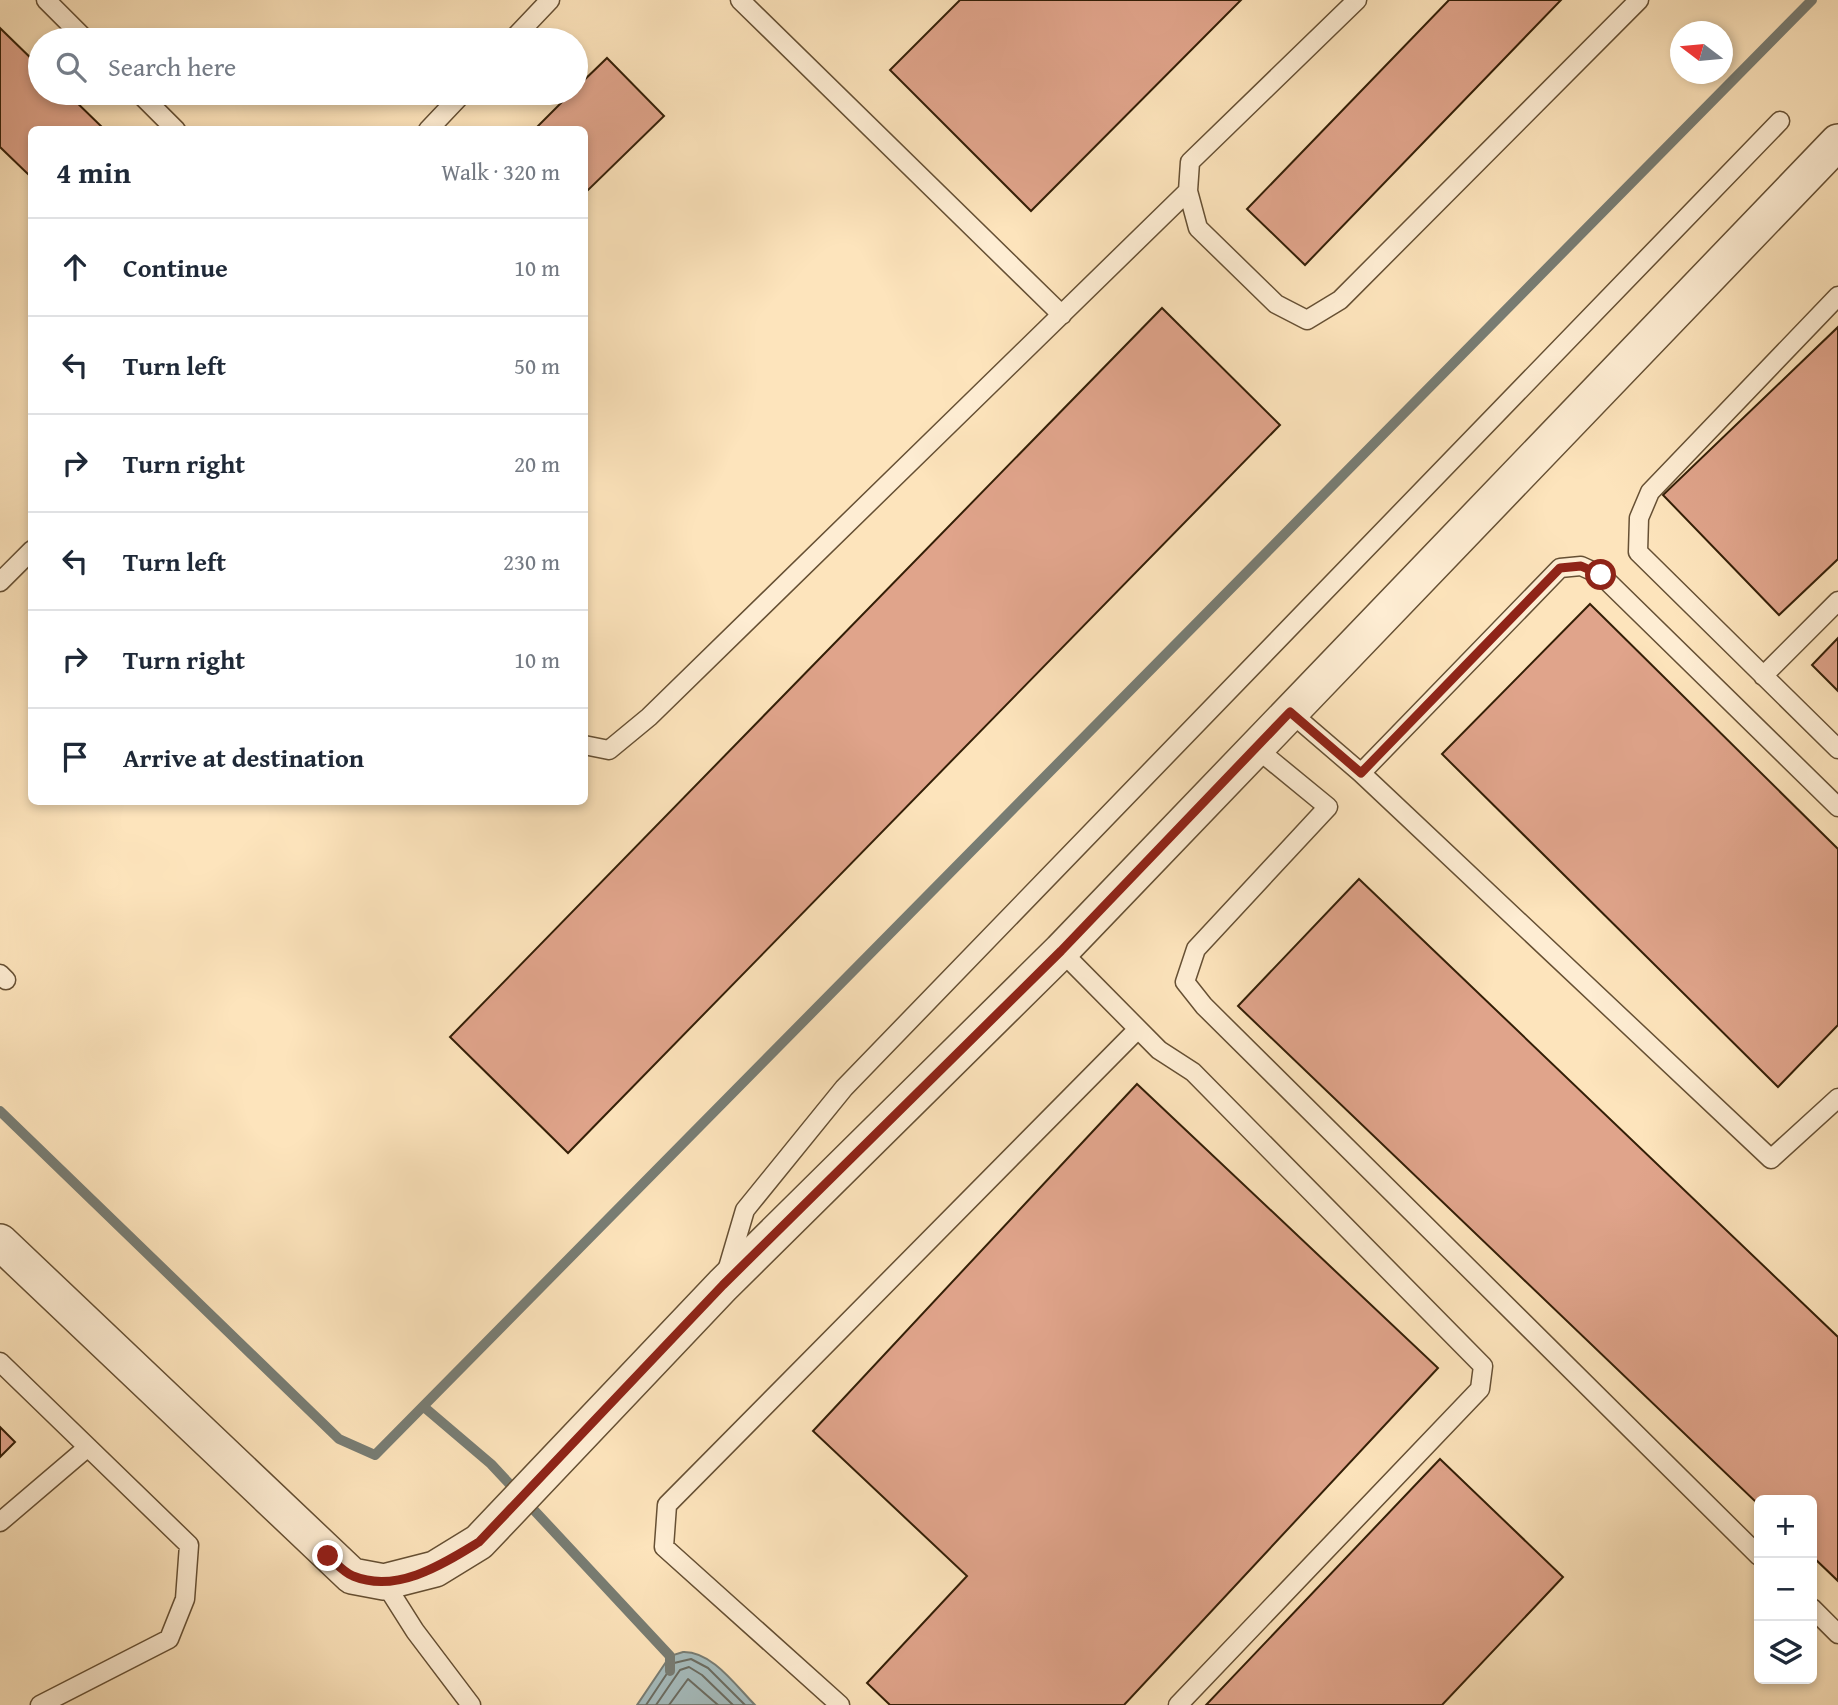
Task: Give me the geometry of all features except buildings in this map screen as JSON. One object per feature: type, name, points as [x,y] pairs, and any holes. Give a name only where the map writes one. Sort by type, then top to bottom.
[{"type":"street","points":[[0,1242],[352,1576],[384,1582],[435,1569],[479,1542],[723,1285],[1061,951],[1838,142]]},
{"type":"lane","points":[[46,0],[74,28]]},
{"type":"lane","points":[[523,28],[550,0]]},
{"type":"lane","points":[[740,0],[1062,315]]},
{"type":"lane","points":[[1357,0],[1190,162],[1188,191],[1198,229],[1276,304],[1307,320],[1340,300],[1639,0]]},
{"type":"lane","points":[[151,105],[172,126]]},
{"type":"lane","points":[[432,126],[452,105]]},
{"type":"lane","points":[[723,1285],[746,1210],[844,1088],[1780,121]]},
{"type":"lane","points":[[588,747],[609,750],[649,717],[1188,191]]},
{"type":"lane","points":[[1838,296],[1650,492],[1639,518],[1638,552],[1838,749]]},
{"type":"lane","points":[[0,582],[28,554]]},
{"type":"lane","points":[[1361,773],[1560,568],[1581,566],[1601,575],[1838,807]]},
{"type":"lane","points":[[1763,676],[1838,601]]},
{"type":"lane","points":[[1290,712],[1361,773],[1771,1159],[1838,1098]]},
{"type":"lane","points":[[1256,748],[1328,807],[1196,949],[1185,982],[1203,1006],[1754,1551]]},
{"type":"lane","points":[[1061,951],[1159,1050],[1193,1072],[1483,1366],[1480,1389],[1178,1705]]},
{"type":"lane","points":[[840,1705],[664,1547],[667,1505],[1138,1029]]},
{"type":"lane","points":[[0,1362],[189,1545],[185,1599],[169,1639],[40,1705]]},
{"type":"lane","points":[[0,1522],[88,1447]]},
{"type":"lane","points":[[384,1582],[415,1631],[471,1705]]},
{"type":"lane","points":[[1817,1613],[1838,1634]]},
{"type":"water","points":[[683,1652],[694,1653],[714,1663],[755,1705],[637,1705],[670,1656]]},
{"type":"waterway","points":[[0,1111],[339,1439],[375,1455],[1812,0]]},
{"type":"waterway","points":[[424,1407],[491,1464],[670,1656],[670,1671]]},
{"type":"route","points":[[328,1556],[352,1576],[384,1582],[435,1569],[479,1542],[723,1285],[1061,951],[1290,712],[1361,773],[1560,568],[1581,566],[1601,575]]}]
